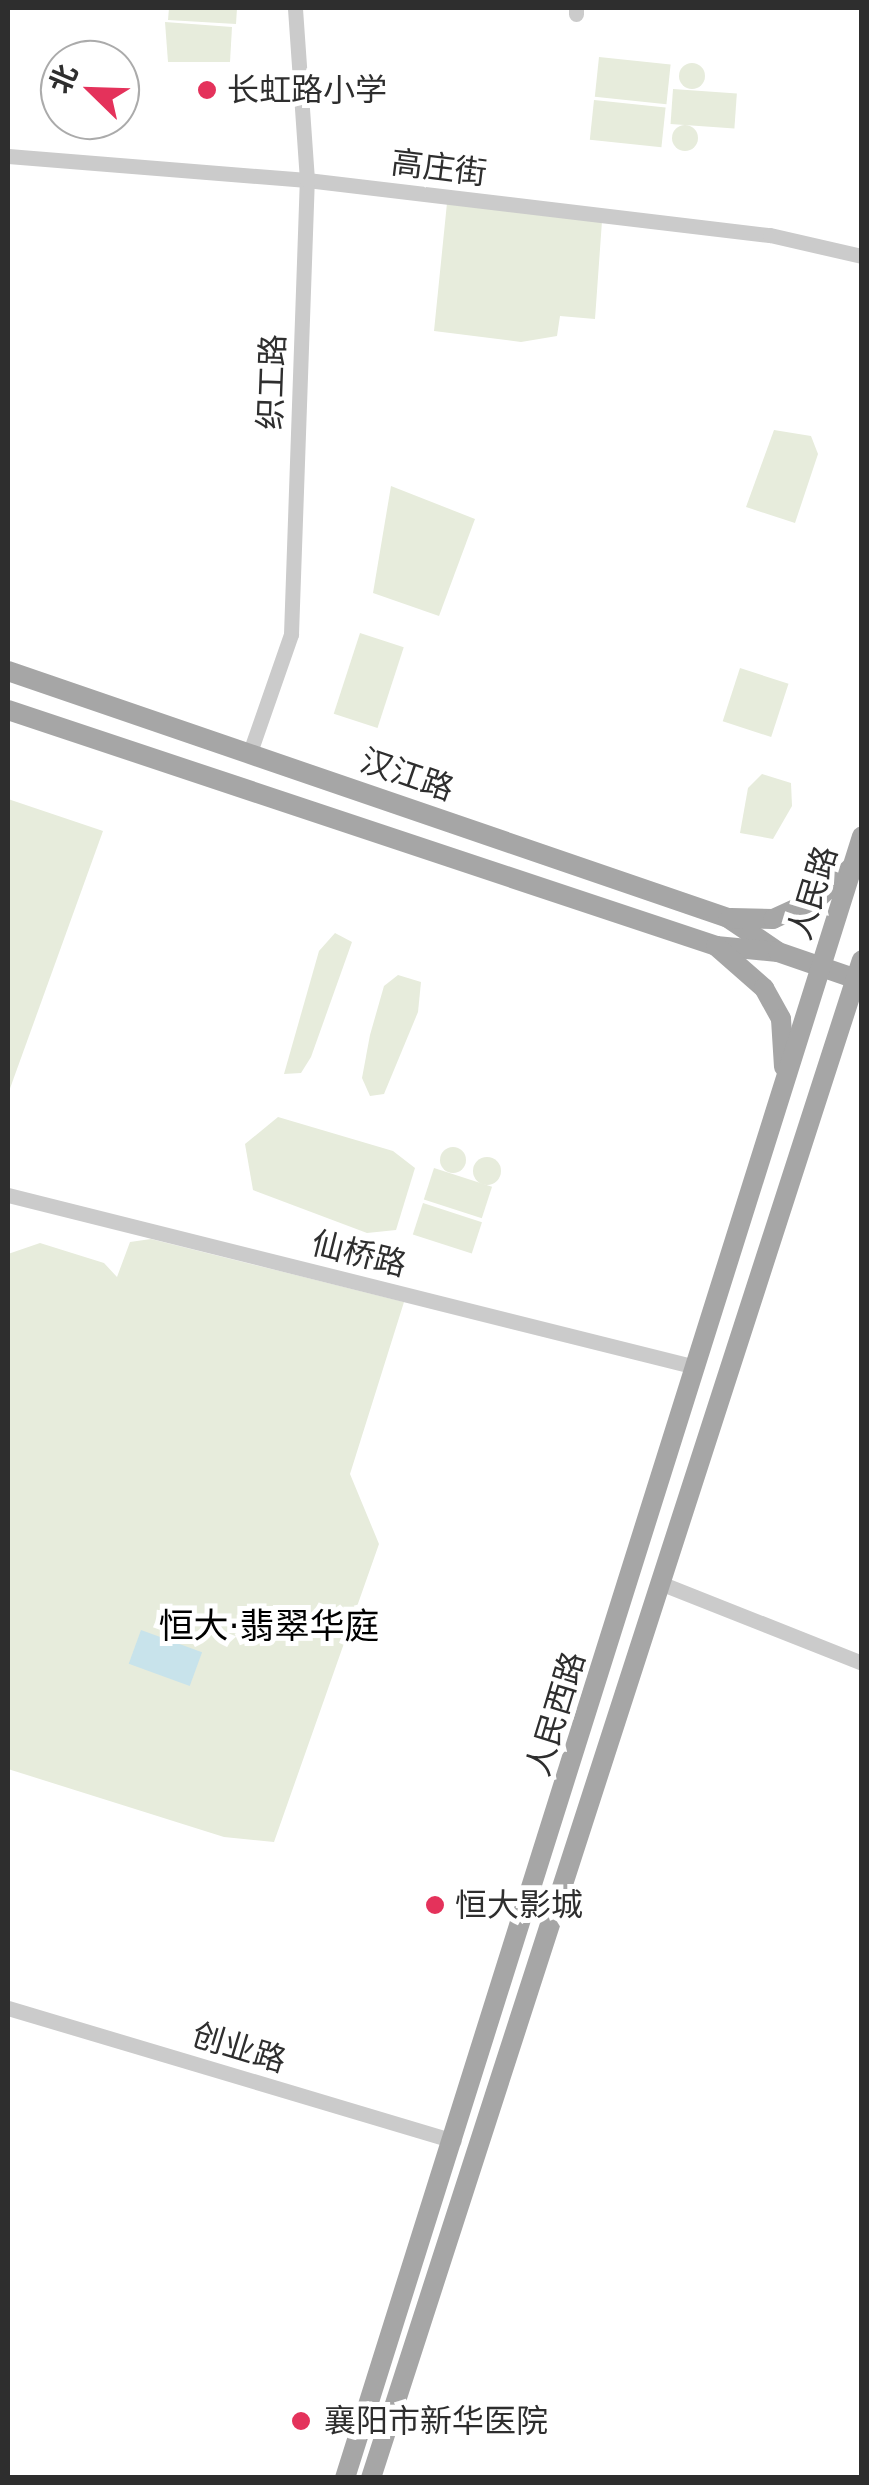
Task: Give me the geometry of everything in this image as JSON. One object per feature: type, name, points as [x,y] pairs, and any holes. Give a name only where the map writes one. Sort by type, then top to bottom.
[{"type":"main road","name":"汉江路","points":[[8,671],[728,918],[778,952]]},
{"type":"main road","name":"汉江路","points":[[8,710],[716,946],[778,952],[822,967],[860,973]]},
{"type":"main road","name":"人民路","points":[[822,967],[862,836]]},
{"type":"main road","points":[[728,918],[773,919],[818,898],[852,866]]},
{"type":"main road","points":[[716,946],[764,988],[782,1019],[784,1081]]},
{"type":"main road","name":"人民西路","points":[[345,2478],[822,967]]},
{"type":"main road","name":"人民西路","points":[[370,2478],[860,973]]},
{"type":"main road","points":[[836,1040],[862,1016]]},
{"type":"street","name":"织工路","points":[[250,752],[291,634],[307,180],[295,8]]},
{"type":"street","name":"高庄街","points":[[8,156],[307,180],[770,235],[862,256]]},
{"type":"street","name":"仙桥路","points":[[8,1196],[696,1367]]},
{"type":"street","points":[[660,1583],[862,1663]]},
{"type":"street","name":"创业路","points":[[8,2008],[454,2141]]},
{"type":"green space","points":[[169,8],[237,8],[236,24],[168,20]]},
{"type":"green space","points":[[165,22],[232,27],[230,62],[168,62]]},
{"type":"green space","points":[[599,57],[671,65],[666,104],[595,97]]},
{"type":"green space","points":[[692,63],[701,67],[705,76],[701,85],[692,89],[683,85],[679,76],[683,67]]},
{"type":"green space","points":[[673,89],[737,93],[734,128],[671,124]]},
{"type":"green space","points":[[594,100],[666,108],[661,147],[590,140]]},
{"type":"green space","points":[[685,125],[694,129],[698,138],[694,147],[685,151],[676,147],[672,138],[676,129]]},
{"type":"green space","points":[[447,203],[602,221],[595,319],[560,316],[557,336],[521,342],[434,331]]},
{"type":"green space","points":[[774,430],[811,436],[818,454],[795,523],[746,507]]},
{"type":"green space","points":[[391,486],[475,519],[439,616],[373,593]]},
{"type":"green space","points":[[360,633],[404,647],[377,728],[334,714]]},
{"type":"green space","points":[[740,668],[789,684],[771,737],[723,721]]},
{"type":"green space","points":[[762,774],[791,783],[792,806],[773,839],[740,833],[748,788]]},
{"type":"green space","points":[[8,799],[103,831],[8,1094]]},
{"type":"green space","points":[[335,933],[352,942],[311,1057],[301,1073],[284,1074],[319,951]]},
{"type":"green space","points":[[398,975],[421,982],[418,1012],[384,1094],[370,1096],[362,1078],[370,1035],[384,986]]},
{"type":"green space","points":[[278,1117],[393,1151],[415,1168],[396,1230],[367,1233],[253,1190],[245,1144]]},
{"type":"green space","points":[[453,1147],[462,1151],[466,1160],[462,1169],[453,1173],[444,1169],[440,1160],[444,1151]]},
{"type":"green space","points":[[487,1157],[497,1161],[501,1171],[497,1181],[487,1185],[477,1181],[473,1171],[477,1161]]},
{"type":"green space","points":[[434,1168],[492,1187],[482,1218],[424,1199]]},
{"type":"green space","points":[[423,1203],[482,1222],[472,1254],[413,1234]]},
{"type":"green space","points":[[151,1239],[404,1302],[350,1474],[379,1544],[274,1842],[224,1837],[8,1769],[8,1254],[40,1243],[104,1263],[117,1277],[130,1242]]},
{"type":"water","points":[[141,1630],[202,1652],[190,1686],[129,1664]]},
{"type":"place","name":"长虹路小学","points":[[207,90]]},
{"type":"place","name":"恒大影城","points":[[435,1905]]},
{"type":"place","name":"襄阳市新华医院","points":[[301,2421]]},
{"type":"district","name":"恒大·翡翠华庭","points":[[269,1626]]}]
